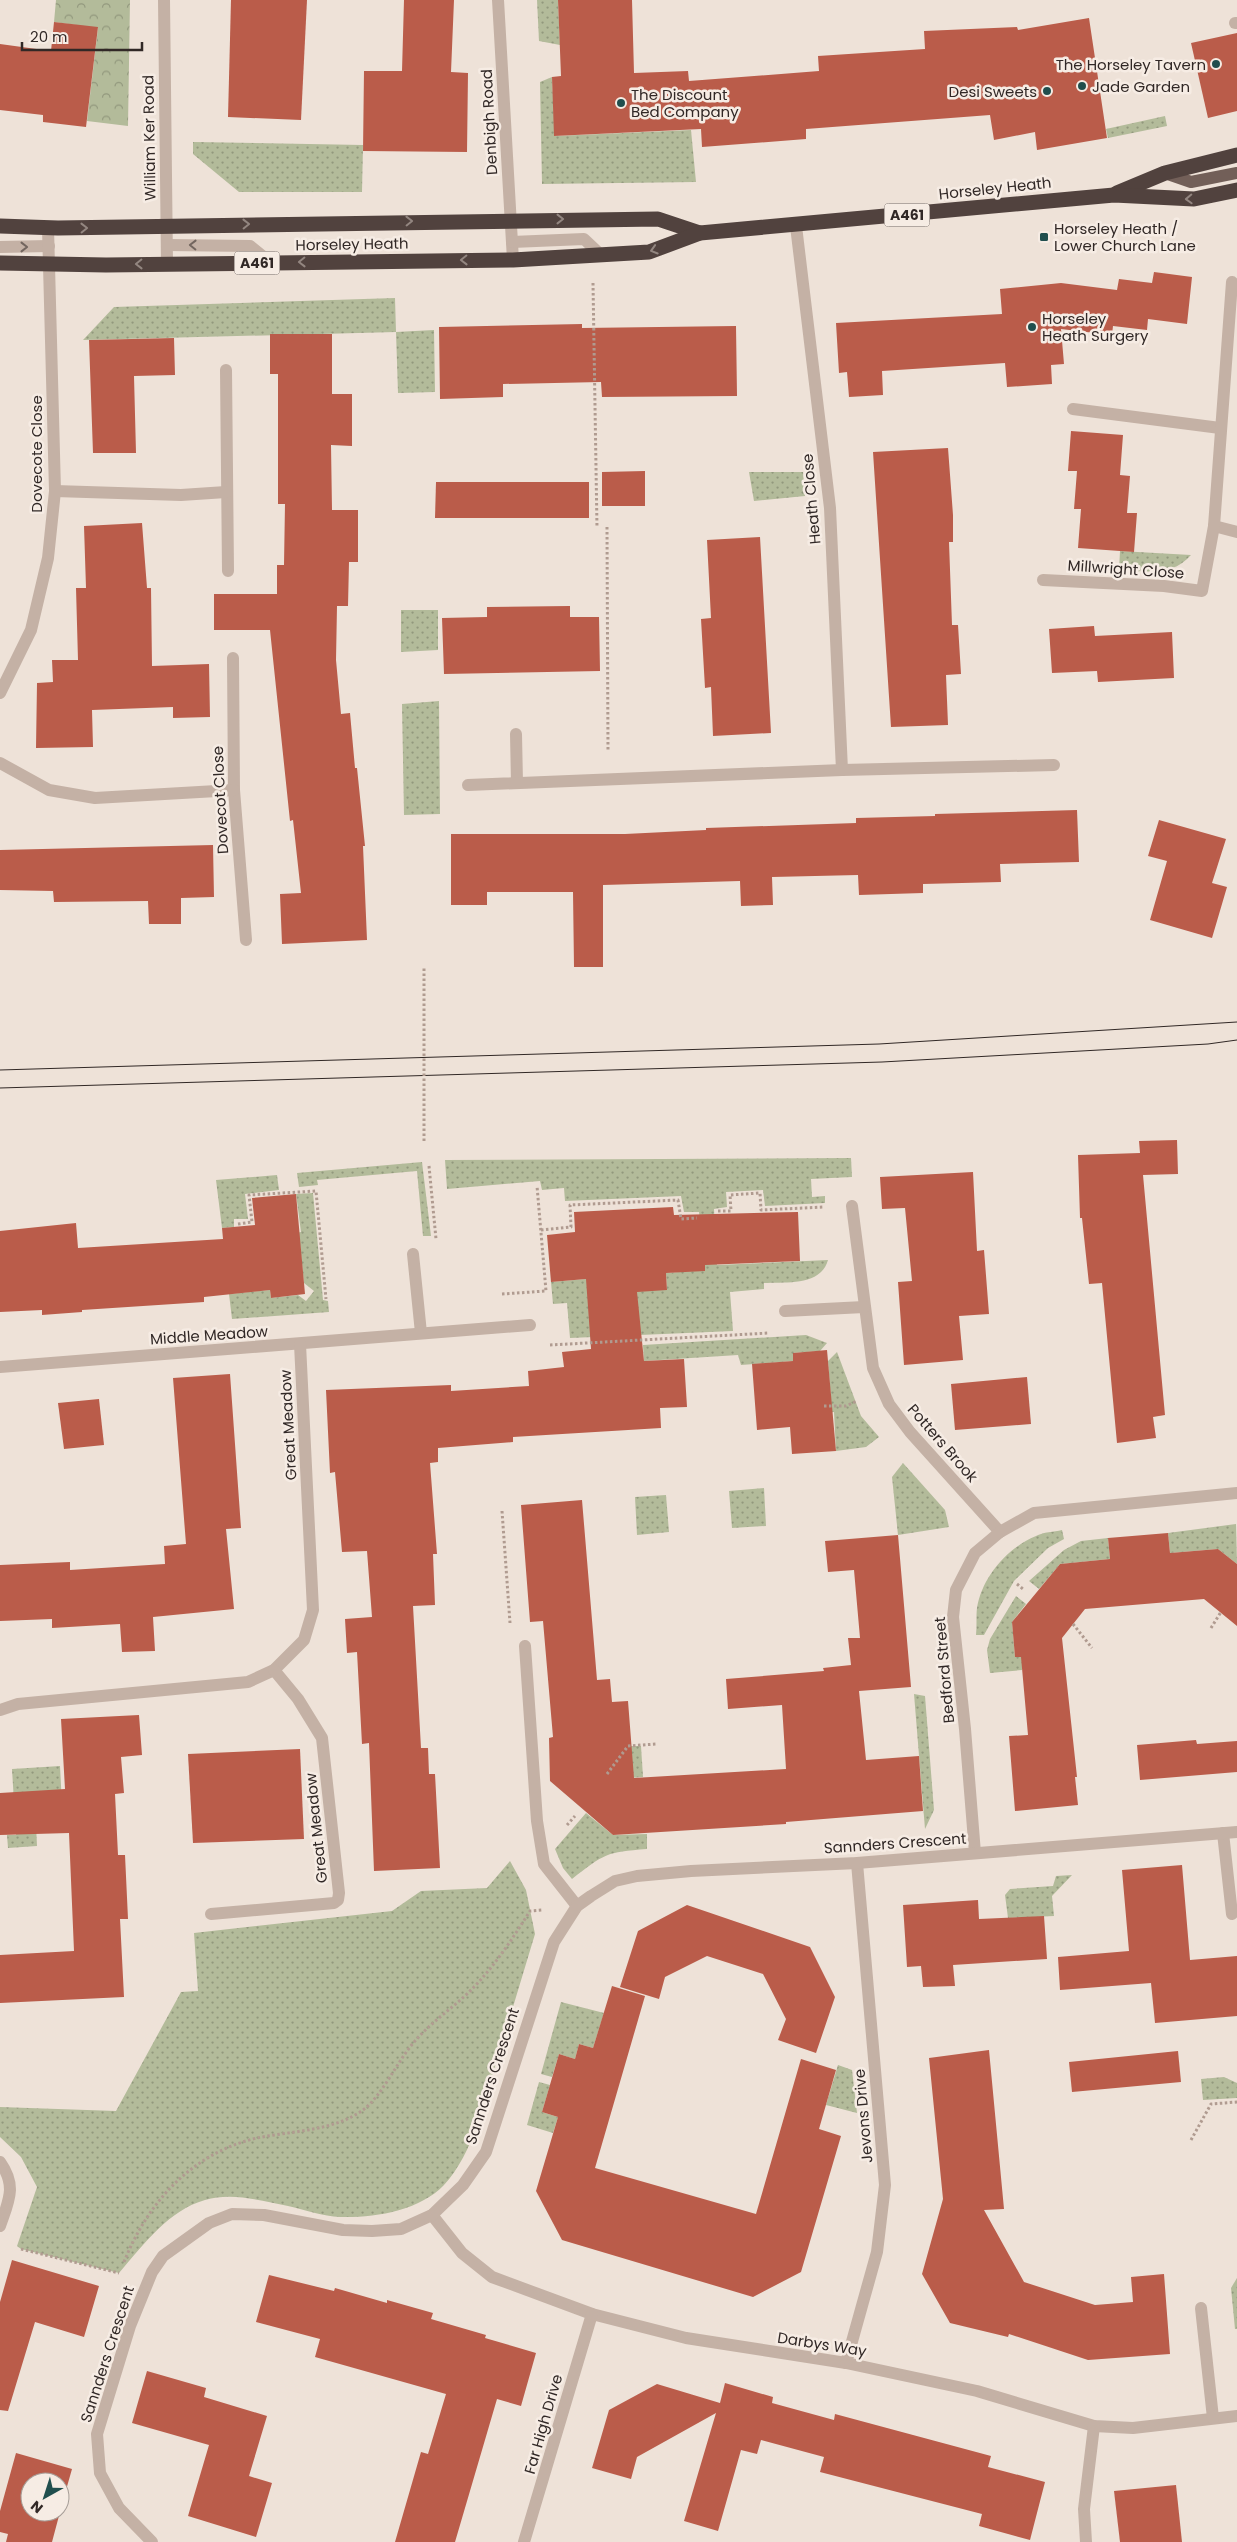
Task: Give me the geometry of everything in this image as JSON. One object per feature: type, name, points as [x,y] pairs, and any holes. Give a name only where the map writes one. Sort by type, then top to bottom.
[{"type":"highway","name":"Horseley Heath","points":[[1114,195],[1165,173],[1237,155]]},
{"type":"highway","name":"Horseley Heath","points":[[0,263],[167,264],[513,260],[601,255],[649,252],[700,233],[796,226],[1114,195],[1194,199],[1237,190]]},
{"type":"highway","name":"Horseley Heath","points":[[0,226],[48,228],[658,219],[700,233]]},
{"type":"main road","points":[[1165,173],[1190,182],[1237,173]]},
{"type":"street","name":"William Ker Road","points":[[164,0],[167,264]]},
{"type":"street","name":"Denbigh Road","points":[[498,0],[513,260]]},
{"type":"street","name":"Heath Close","points":[[796,226],[830,508],[842,770]]},
{"type":"street","name":"Dovecote Close","points":[[1,687],[30,630],[48,558],[55,491],[48,228]]},
{"type":"street","points":[[512,242],[584,239],[601,255]]},
{"type":"street","points":[[167,245],[250,246],[270,263]]},
{"type":"street","points":[[0,247],[48,246]]},
{"type":"street","name":"Millwright Close","points":[[1043,580],[1164,586],[1202,591],[1214,526],[1232,282]]},
{"type":"street","points":[[226,370],[228,571]]},
{"type":"street","points":[[1073,409],[1220,428]]},
{"type":"street","points":[[55,491],[181,495],[226,492]]},
{"type":"street","points":[[1214,526],[1237,532]]},
{"type":"street","name":"Dovecot Close","points":[[233,658],[234,790],[246,940]]},
{"type":"street","points":[[516,734],[517,783]]},
{"type":"street","points":[[0,764],[49,790],[95,798],[234,790]]},
{"type":"street","points":[[468,785],[842,770],[1054,765]]},
{"type":"street","name":"Potters Brook","points":[[852,1206],[873,1368],[889,1404],[910,1432],[1000,1532]]},
{"type":"street","points":[[413,1254],[421,1333]]},
{"type":"street","points":[[785,1311],[864,1307]]},
{"type":"street","name":"Middle Meadow","points":[[0,1368],[530,1325]]},
{"type":"street","name":"Great Meadow","points":[[0,1710],[18,1704],[248,1682],[274,1670],[304,1640],[313,1610],[300,1344]]},
{"type":"street","name":"Bedford Street","points":[[975,1853],[965,1729],[953,1617],[956,1590],[976,1553],[1000,1532],[1034,1513],[1237,1493]]},
{"type":"street","points":[[525,1646],[537,1821],[544,1864],[577,1906]]},
{"type":"street","name":"Great Meadow","points":[[211,1914],[334,1903],[338,1900],[339,1893],[322,1738],[298,1699],[274,1670]]},
{"type":"street","points":[[1223,1832],[1232,1914]]},
{"type":"street","name":"Sannders Crescent","points":[[152,2542],[119,2508],[100,2473],[97,2434],[130,2326],[152,2272],[163,2256],[209,2224],[232,2214],[264,2215],[343,2230],[372,2231],[401,2229],[432,2215],[463,2185],[486,2152],[551,1950],[577,1906],[615,1881],[637,1876],[691,1871],[857,1863],[1237,1832]]},
{"type":"street","name":"Jevons Drive","points":[[846,2363],[877,2252],[885,2185],[857,1863]]},
{"type":"street","points":[[0,2162],[10,2178],[9,2199],[0,2226]]},
{"type":"street","name":"Darbys Way","points":[[432,2215],[462,2253],[492,2277],[592,2314],[686,2338],[846,2363],[977,2391],[1094,2426],[1134,2428],[1237,2416]]},
{"type":"street","points":[[1201,2308],[1213,2418]]},
{"type":"street","name":"Far High Drive","points":[[524,2542],[592,2314]]},
{"type":"street","points":[[1086,2542],[1084,2509],[1094,2426]]},
{"type":"path","points":[[593,282],[597,528]]},
{"type":"path","points":[[608,527],[608,779]]},
{"type":"path","points":[[424,966],[424,1141]]},
{"type":"path","points":[[429,1166],[436,1244]]},
{"type":"path","points":[[502,1294],[546,1291],[537,1186]]},
{"type":"path","points":[[238,1224],[252,1222],[249,1195],[316,1191],[326,1299]]},
{"type":"path","points":[[718,1211],[731,1211],[730,1195],[760,1193],[761,1210],[852,1206]]},
{"type":"path","points":[[541,1230],[571,1227],[570,1205],[678,1200],[680,1219],[697,1218]]},
{"type":"path","points":[[547,1345],[774,1333]]},
{"type":"path","points":[[824,1406],[846,1406],[860,1400]]},
{"type":"path","points":[[502,1511],[511,1637],[525,1646]]},
{"type":"path","points":[[1017,1584],[1023,1589]]},
{"type":"path","points":[[1211,1628],[1220,1612]]},
{"type":"path","points":[[1073,1624],[1092,1648]]},
{"type":"path","points":[[607,1774],[628,1746],[656,1744]]},
{"type":"path","points":[[130,2326],[119,2272],[135,2233],[165,2193],[189,2169],[221,2152],[256,2138],[322,2126],[362,2111],[375,2100],[401,2057],[416,2039],[474,1987],[502,1955],[530,1911],[577,1906]]},
{"type":"path","points":[[1191,2140],[1211,2104],[1237,2102]]},
{"type":"path","points":[[21,2249],[119,2272]]},
{"type":"green space","points":[[56,0],[130,0],[128,126],[87,121],[98,28],[54,22]]},
{"type":"green space","points":[[537,0],[558,0],[560,45],[539,41]]},
{"type":"green space","points":[[552,77],[555,136],[691,130],[696,182],[542,184],[540,82]]},
{"type":"green space","points":[[1165,116],[1167,126],[1108,138],[1106,129]]},
{"type":"green space","points":[[193,142],[363,145],[362,192],[239,192],[193,154]]},
{"type":"green space","points":[[395,298],[396,332],[83,340],[114,307]]},
{"type":"green space","points":[[434,330],[435,392],[398,393],[396,332]]},
{"type":"green space","points":[[749,472],[803,472],[805,496],[754,501]]},
{"type":"green space","points":[[1120,551],[1191,555],[1176,567],[1167,570],[1119,570]]},
{"type":"green space","points":[[401,610],[438,610],[438,650],[401,652]]},
{"type":"green space","points":[[439,701],[440,814],[404,815],[402,704]]},
{"type":"green space","points":[[851,1158],[852,1177],[811,1179],[812,1197],[825,1196],[825,1203],[765,1206],[763,1190],[726,1192],[727,1207],[714,1209],[717,1265],[828,1260],[818,1274],[802,1281],[764,1283],[764,1289],[730,1292],[733,1331],[570,1338],[567,1303],[553,1304],[551,1282],[586,1279],[667,1290],[666,1273],[705,1270],[699,1212],[684,1212],[681,1196],[565,1201],[564,1188],[542,1190],[540,1181],[447,1189],[445,1160]]},
{"type":"green space","points":[[422,1162],[431,1236],[423,1236],[417,1171],[317,1180],[318,1185],[299,1187],[297,1173]]},
{"type":"green space","points":[[277,1175],[279,1190],[245,1194],[248,1219],[234,1219],[234,1227],[222,1228],[216,1180]]},
{"type":"green space","points":[[313,1193],[323,1300],[328,1301],[329,1312],[232,1319],[229,1294],[270,1290],[271,1298],[298,1295],[306,1301],[314,1291],[304,1283],[300,1245],[291,1234],[301,1232],[296,1194]]},
{"type":"green space","points":[[806,1335],[827,1343],[820,1351],[793,1353],[793,1361],[741,1365],[738,1355],[644,1361],[643,1345]]},
{"type":"green space","points":[[837,1352],[861,1416],[879,1437],[866,1447],[836,1451],[834,1412],[824,1413],[831,1400],[828,1361]]},
{"type":"green space","points":[[903,1463],[945,1510],[949,1527],[898,1535],[892,1477]]},
{"type":"green space","points":[[764,1488],[766,1526],[732,1528],[729,1491]]},
{"type":"green space","points":[[666,1495],[669,1532],[637,1535],[635,1497]]},
{"type":"green space","points":[[1236,1524],[1237,1564],[1218,1549],[1170,1553],[1168,1533]]},
{"type":"green space","points":[[1062,1530],[1064,1539],[1048,1548],[1014,1581],[984,1635],[976,1635],[977,1608],[980,1596],[984,1585],[998,1565],[1025,1541],[1042,1534]]},
{"type":"green space","points":[[1108,1538],[1110,1559],[1060,1564],[1039,1589],[1029,1581],[1064,1550],[1081,1541]]},
{"type":"green space","points":[[1016,1596],[1026,1604],[1012,1622],[1015,1657],[1022,1657],[1022,1670],[990,1673],[987,1650],[990,1639]]},
{"type":"green space","points":[[914,1694],[925,1696],[934,1810],[925,1829]]},
{"type":"green space","points":[[628,1746],[641,1746],[643,1777],[613,1779]]},
{"type":"green space","points":[[60,1766],[63,1824],[36,1825],[37,1846],[8,1848],[7,1835],[16,1835],[12,1769]]},
{"type":"green space","points":[[586,1813],[613,1835],[647,1834],[647,1849],[622,1851],[606,1856],[591,1864],[572,1879],[563,1868],[555,1849]]},
{"type":"green space","points":[[510,1861],[526,1890],[535,1934],[477,2126],[459,2165],[444,2185],[434,2194],[409,2207],[395,2211],[353,2217],[327,2215],[247,2198],[226,2197],[205,2200],[192,2205],[168,2220],[147,2240],[119,2273],[21,2249],[17,2246],[37,2187],[21,2157],[0,2137],[0,2107],[116,2111],[181,1992],[198,1991],[194,1933],[392,1911],[421,1891],[487,1888]]},
{"type":"green space","points":[[1072,1875],[1052,1896],[1054,1916],[1008,1918],[1005,1895],[1010,1889],[1053,1886],[1056,1876]]},
{"type":"green space","points":[[561,2002],[604,2013],[593,2048],[579,2044],[575,2059],[559,2054],[552,2077],[541,2074]]},
{"type":"green space","points":[[838,2065],[852,2070],[857,2113],[826,2105]]},
{"type":"green space","points":[[1224,2077],[1237,2083],[1237,2098],[1203,2100],[1201,2079]]},
{"type":"green space","points":[[539,2082],[550,2085],[542,2112],[558,2117],[553,2133],[527,2125]]},
{"type":"green space","points":[[1237,2278],[1237,2329],[1235,2329],[1231,2288]]},
{"type":"building","points":[[231,0],[307,0],[301,120],[228,117]]},
{"type":"building","points":[[404,0],[454,0],[451,72],[468,73],[467,152],[363,151],[364,71],[402,71]]},
{"type":"building","points":[[558,0],[632,0],[634,73],[688,71],[689,81],[819,71],[818,56],[925,49],[924,31],[1017,27],[1018,30],[1089,18],[1107,138],[1037,150],[1035,132],[994,140],[990,115],[806,129],[806,139],[702,147],[701,129],[554,136],[552,77],[561,76]]},
{"type":"building","points":[[54,22],[98,27],[86,127],[43,122],[43,115],[0,110],[0,44],[51,51]]},
{"type":"building","name":"The Horseley Tavern","points":[[1237,33],[1237,111],[1208,118],[1191,43]]},
{"type":"building","points":[[1154,272],[1192,277],[1187,324],[1148,319],[1147,330],[1113,326],[1112,335],[1061,329],[1064,364],[1051,365],[1052,384],[1007,387],[1005,363],[882,371],[883,395],[849,397],[847,372],[839,373],[836,323],[1002,314],[1000,289],[1061,283],[1117,290],[1119,279],[1152,283]]},
{"type":"building","points":[[582,324],[582,328],[736,326],[737,396],[602,397],[601,382],[503,384],[503,397],[440,399],[439,327]]},
{"type":"building","points":[[270,334],[332,334],[332,394],[352,394],[352,446],[331,445],[332,510],[358,510],[358,562],[349,562],[348,606],[337,606],[336,660],[341,714],[350,713],[355,768],[357,768],[365,846],[363,846],[367,940],[282,944],[280,894],[301,893],[293,820],[290,821],[270,630],[214,630],[214,594],[277,594],[277,565],[284,565],[285,504],[278,504],[278,374],[270,374]]},
{"type":"building","points":[[174,338],[175,375],[134,376],[136,453],[93,453],[89,340]]},
{"type":"building","points":[[1071,431],[1123,435],[1120,475],[1130,476],[1127,513],[1137,513],[1134,552],[1078,548],[1081,509],[1074,509],[1077,471],[1068,471]]},
{"type":"building","points":[[948,448],[953,515],[953,542],[949,542],[952,625],[958,625],[961,674],[946,675],[948,725],[891,727],[873,452]]},
{"type":"building","points":[[645,471],[645,506],[602,506],[602,472]]},
{"type":"building","points":[[436,482],[589,482],[589,518],[435,518]]},
{"type":"building","points":[[142,523],[147,588],[151,588],[152,666],[209,664],[210,717],[173,718],[173,707],[92,710],[93,747],[36,748],[37,683],[53,682],[52,660],[78,660],[76,588],[86,588],[84,526]]},
{"type":"building","points":[[760,537],[771,733],[713,736],[711,687],[705,688],[701,619],[711,618],[707,540]]},
{"type":"building","points":[[570,606],[570,617],[599,617],[600,671],[444,674],[442,618],[487,617],[487,607]]},
{"type":"building","points":[[1094,626],[1095,636],[1172,632],[1174,678],[1098,682],[1097,671],[1052,673],[1049,629]]},
{"type":"building","points":[[1077,810],[1079,862],[1000,864],[1001,882],[923,884],[923,893],[859,895],[858,875],[772,877],[773,905],[741,906],[740,881],[603,885],[603,967],[574,967],[573,892],[487,892],[487,905],[451,905],[451,834],[625,834],[706,830],[706,828],[856,823],[856,818]]},
{"type":"building","points":[[1159,820],[1226,839],[1212,883],[1227,887],[1212,938],[1150,920],[1167,861],[1148,856]]},
{"type":"building","points":[[213,845],[214,897],[181,898],[181,924],[149,924],[148,901],[54,902],[53,891],[0,890],[0,850]]},
{"type":"building","points":[[1177,1140],[1178,1174],[1143,1175],[1165,1415],[1153,1417],[1156,1438],[1117,1443],[1102,1283],[1089,1284],[1082,1218],[1080,1218],[1078,1155],[1140,1153],[1139,1141]]},
{"type":"building","points":[[973,1172],[977,1251],[984,1250],[989,1314],[959,1316],[963,1360],[904,1365],[898,1282],[912,1281],[905,1208],[882,1209],[880,1177]]},
{"type":"building","points":[[296,1194],[305,1294],[271,1298],[270,1290],[204,1297],[204,1302],[82,1310],[82,1312],[42,1315],[42,1310],[0,1312],[0,1231],[76,1223],[78,1248],[223,1239],[222,1228],[255,1225],[252,1198]]},
{"type":"building","points":[[673,1207],[674,1215],[798,1212],[800,1261],[705,1265],[705,1271],[666,1273],[667,1290],[637,1292],[644,1361],[684,1359],[687,1407],[660,1408],[661,1428],[513,1437],[513,1442],[438,1448],[438,1462],[430,1463],[437,1554],[433,1554],[435,1605],[413,1606],[421,1748],[428,1748],[429,1774],[435,1774],[440,1868],[374,1871],[369,1743],[362,1744],[357,1652],[347,1653],[345,1619],[372,1617],[367,1551],[342,1552],[335,1472],[330,1473],[326,1390],[451,1385],[451,1391],[529,1386],[528,1371],[564,1367],[562,1352],[591,1349],[586,1279],[551,1282],[547,1235],[575,1232],[574,1212]]},
{"type":"building","points":[[827,1350],[836,1451],[792,1454],[790,1427],[757,1430],[752,1364],[793,1361],[793,1353]]},
{"type":"building","points":[[230,1374],[241,1528],[226,1529],[234,1609],[153,1617],[155,1651],[122,1652],[120,1624],[52,1628],[52,1619],[0,1621],[0,1565],[70,1562],[70,1570],[165,1564],[164,1546],[186,1544],[173,1378]]},
{"type":"building","points":[[1027,1377],[1031,1424],[955,1430],[951,1384]]},
{"type":"building","points":[[99,1399],[104,1445],[64,1449],[58,1403]]},
{"type":"building","points":[[582,1500],[597,1680],[610,1679],[612,1702],[628,1701],[634,1778],[786,1769],[782,1705],[728,1709],[726,1679],[824,1671],[823,1668],[851,1665],[848,1638],[860,1638],[854,1570],[828,1572],[825,1541],[898,1535],[911,1687],[859,1691],[866,1760],[919,1756],[923,1811],[786,1822],[786,1824],[613,1835],[550,1781],[549,1738],[553,1737],[543,1621],[530,1622],[521,1505]]},
{"type":"building","points":[[1168,1533],[1170,1553],[1218,1549],[1237,1564],[1237,1626],[1204,1599],[1085,1609],[1062,1638],[1077,1777],[1075,1777],[1078,1805],[1015,1811],[1009,1736],[1028,1735],[1021,1657],[1015,1657],[1012,1622],[1060,1564],[1110,1559],[1108,1538]]},
{"type":"building","points":[[139,1715],[142,1755],[121,1757],[124,1793],[115,1794],[118,1855],[125,1855],[128,1919],[120,1919],[124,1997],[0,2003],[0,1955],[74,1951],[69,1833],[0,1835],[0,1793],[65,1789],[61,1719]]},
{"type":"building","points":[[1196,1740],[1197,1744],[1237,1741],[1237,1772],[1140,1780],[1137,1745]]},
{"type":"building","points":[[300,1749],[304,1839],[193,1843],[188,1754]]},
{"type":"building","points":[[1182,1865],[1190,1960],[1237,1956],[1237,2016],[1155,2023],[1151,1983],[1060,1990],[1058,1957],[1129,1951],[1122,1870]]},
{"type":"building","points":[[978,1900],[979,1919],[1044,1916],[1047,1959],[953,1965],[955,1986],[923,1987],[921,1966],[907,1967],[903,1905]]},
{"type":"building","points":[[687,1905],[810,1947],[835,1997],[816,2053],[778,2040],[786,2019],[763,1974],[707,1956],[665,1977],[659,1999],[620,1987],[638,1931]]},
{"type":"building","points":[[612,1986],[645,1996],[595,2168],[756,2214],[801,2059],[836,2070],[819,2129],[841,2136],[801,2272],[753,2297],[562,2240],[536,2191],[558,2117],[542,2112],[559,2054],[575,2059],[579,2044],[593,2048]]},
{"type":"building","points":[[989,2050],[1004,2209],[984,2210],[1024,2282],[1095,2305],[1133,2302],[1131,2277],[1164,2274],[1170,2354],[1088,2360],[1009,2334],[1008,2337],[950,2323],[922,2274],[943,2199],[929,2058]]},
{"type":"building","points":[[1178,2051],[1181,2082],[1072,2092],[1069,2062]]},
{"type":"building","points":[[12,2260],[99,2286],[84,2337],[35,2322],[8,2411],[0,2410],[0,2302]]},
{"type":"building","points":[[269,2275],[334,2291],[335,2288],[387,2303],[387,2300],[433,2313],[431,2319],[486,2335],[485,2338],[536,2353],[521,2406],[497,2399],[455,2542],[395,2542],[421,2452],[428,2454],[446,2394],[315,2357],[320,2339],[256,2322]]},
{"type":"building","points":[[147,2371],[206,2388],[204,2397],[267,2416],[249,2476],[272,2483],[256,2537],[188,2516],[209,2445],[132,2423]]},
{"type":"building","points":[[725,2383],[773,2397],[772,2403],[834,2420],[835,2414],[991,2456],[988,2467],[1045,2482],[1030,2540],[979,2526],[982,2514],[820,2472],[824,2457],[761,2440],[757,2454],[741,2450],[718,2531],[684,2521],[716,2413],[637,2457],[631,2479],[592,2468],[609,2410],[657,2384],[720,2403]]},
{"type":"building","points":[[16,2453],[72,2469],[70,2476],[70,2472],[20,2472],[20,2522],[57,2522],[52,2542],[6,2542],[8,2534],[0,2532],[0,2511]]},
{"type":"building","points":[[1176,2485],[1182,2542],[1120,2542],[1114,2491]]},
{"type":"tram line","points":[[0,1070],[879,1044],[1237,1022]]},
{"type":"tram line","points":[[0,1088],[882,1062],[1208,1044],[1237,1040]]},
{"type":"place","name":"The Horseley Tavern","points":[[1216,64]]},
{"type":"place","name":"Jade Garden","points":[[1082,86]]},
{"type":"place","name":"Desi Sweets","points":[[1047,91]]},
{"type":"place","name":"The Discount Bed Company","points":[[621,103]]},
{"type":"place","name":"Horseley Heath / Lower Church Lane","points":[[1044,237]]},
{"type":"place","name":"Horseley Heath Surgery","points":[[1032,327]]}]
